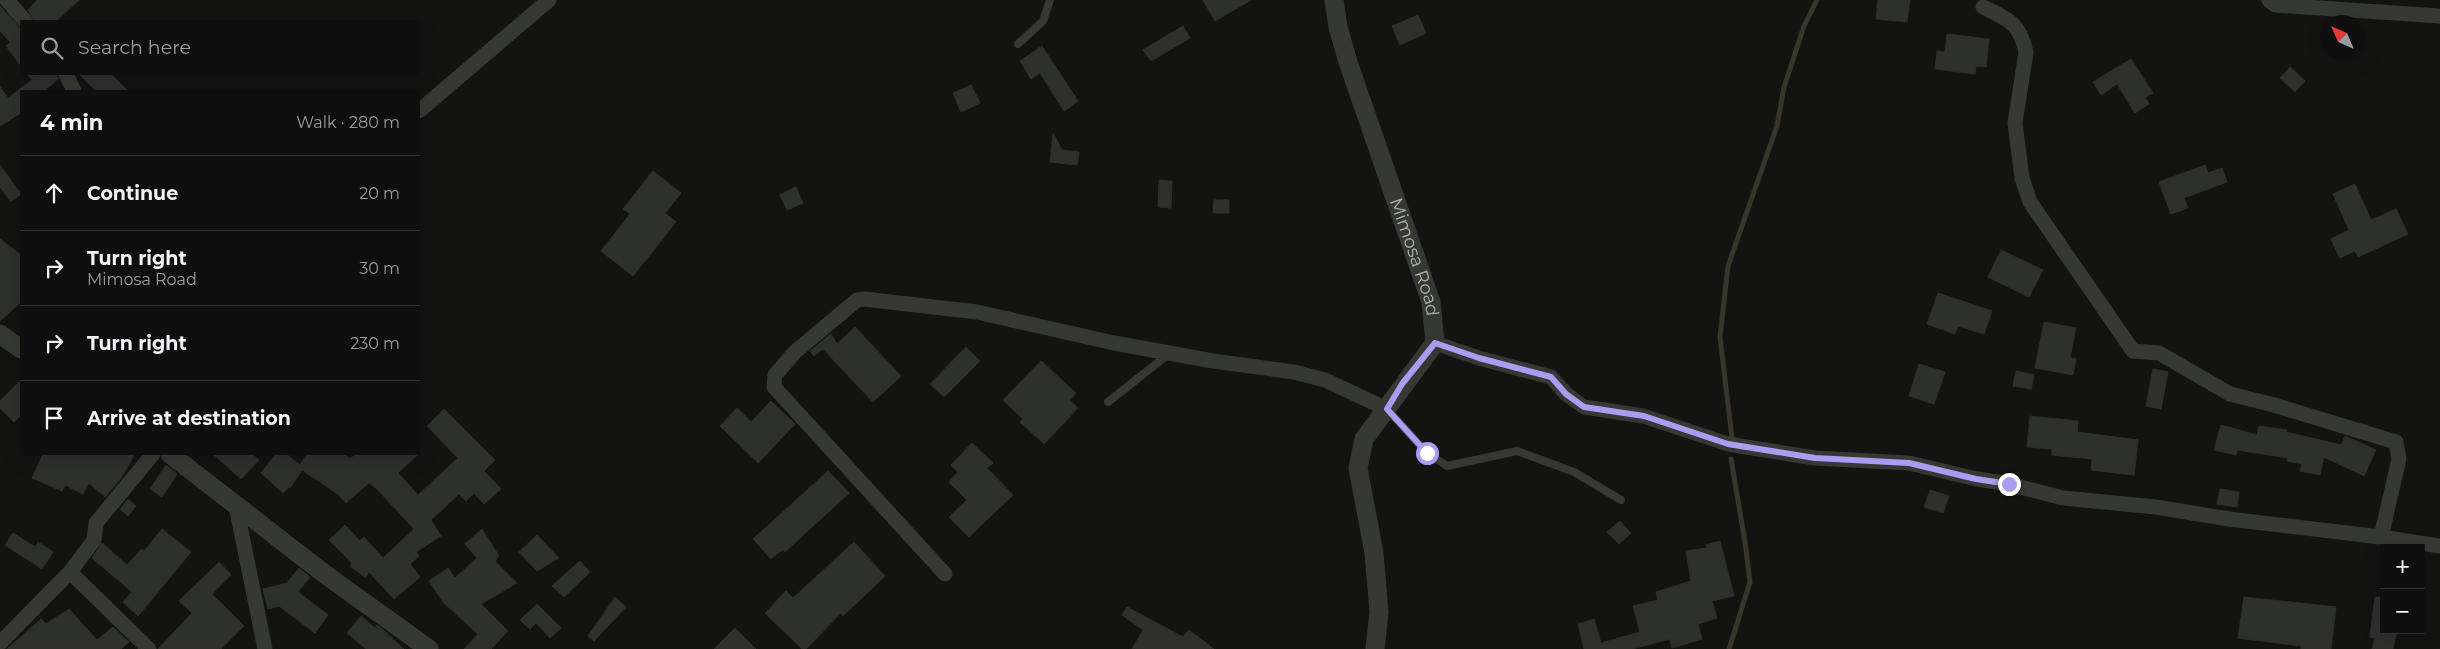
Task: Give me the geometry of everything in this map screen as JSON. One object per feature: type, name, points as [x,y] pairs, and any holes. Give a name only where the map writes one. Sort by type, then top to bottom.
[{"type":"street","points":[[7,0],[24,20]]},
{"type":"street","points":[[420,110],[549,0]]},
{"type":"street","name":"Mimosa Road","points":[[1334,0],[1338,27],[1348,62],[1431,302],[1435,343],[1402,384],[1387,409],[1364,439],[1358,468],[1374,553],[1379,612],[1375,649]]},
{"type":"street","points":[[2269,0],[2275,5],[2440,16]]},
{"type":"street","points":[[1983,7],[2012,21],[2024,42],[2025,58],[2015,123],[2022,178],[2030,202],[2133,351],[2158,353],[2230,394],[2274,405],[2396,442],[2399,459],[2381,537]]},
{"type":"street","points":[[66,75],[74,90]]},
{"type":"street","points":[[945,574],[774,387],[775,375],[795,352],[850,304],[864,299],[977,312],[1170,353],[1294,372],[1325,380],[1387,409]]},
{"type":"street","points":[[0,334],[20,348]]},
{"type":"street","points":[[1435,343],[1479,358],[1551,377],[1566,394],[1584,407],[1644,416],[1728,444],[1815,458],[1909,463],[1976,479],[2009,484],[2062,498],[2156,507],[2322,532],[2381,537],[2440,546]]},
{"type":"street","points":[[0,643],[70,572],[94,540],[96,522],[152,455]]},
{"type":"street","points":[[171,455],[236,506],[429,649]]},
{"type":"street","points":[[236,506],[265,649]]},
{"type":"street","points":[[70,572],[148,649]]},
{"type":"lane","points":[[1018,44],[1043,21],[1050,0]]},
{"type":"lane","points":[[1108,402],[1170,353]]},
{"type":"lane","points":[[1387,409],[1427,453],[1447,466],[1517,451],[1574,472],[1621,500]]},
{"type":"building","points":[[37,0],[79,0],[57,20],[33,20],[28,10]]},
{"type":"building","points":[[1203,0],[1251,0],[1215,21]]},
{"type":"building","points":[[1878,0],[1910,0],[1907,22],[1876,19]]},
{"type":"building","points":[[0,6],[20,28],[20,65],[6,46],[10,42],[0,31]]},
{"type":"building","points":[[1418,15],[1426,33],[1400,45],[1392,26]]},
{"type":"building","points":[[1183,26],[1190,38],[1151,61],[1143,50]]},
{"type":"building","points":[[1947,34],[1989,39],[1986,67],[1976,66],[1975,74],[1935,69],[1937,51],[1945,52]]},
{"type":"building","points":[[1042,46],[1078,101],[1064,111],[1040,73],[1031,79],[1020,61]]},
{"type":"building","points":[[2131,59],[2153,93],[2145,97],[2149,104],[2135,113],[2117,84],[2101,95],[2093,82]]},
{"type":"building","points":[[2290,67],[2305,81],[2295,92],[2280,78]]},
{"type":"building","points":[[28,75],[57,75],[58,79],[45,90],[20,90],[20,114],[0,126],[0,87],[8,98],[32,80]]},
{"type":"building","points":[[80,75],[112,75],[127,90],[95,90]]},
{"type":"building","points":[[971,85],[980,103],[961,112],[953,93]]},
{"type":"building","points":[[1053,133],[1062,150],[1079,152],[1077,165],[1050,162]]},
{"type":"building","points":[[0,165],[20,195],[11,202],[0,187]]},
{"type":"building","points":[[2205,165],[2208,173],[2222,168],[2227,182],[2184,198],[2188,208],[2171,214],[2159,182]]},
{"type":"building","points":[[653,171],[681,193],[665,213],[676,222],[633,276],[601,251],[630,214],[623,209]]},
{"type":"building","points":[[1159,180],[1172,181],[1171,208],[1158,207]]},
{"type":"building","points":[[2355,184],[2371,220],[2396,209],[2408,234],[2358,257],[2355,251],[2340,258],[2331,239],[2349,230],[2333,194]]},
{"type":"building","points":[[796,187],[803,203],[787,210],[780,195]]},
{"type":"building","points":[[1214,200],[1229,200],[1229,213],[1213,213]]},
{"type":"building","points":[[0,239],[20,254],[20,303],[0,321]]},
{"type":"building","points":[[2001,250],[2043,270],[2029,297],[1988,277]]},
{"type":"building","points":[[1938,293],[1992,311],[1984,334],[1958,326],[1955,334],[1927,324]]},
{"type":"building","points":[[2044,322],[2076,328],[2070,358],[2076,359],[2073,375],[2035,368]]},
{"type":"building","points":[[855,327],[901,376],[873,402],[823,349],[814,356],[810,351],[831,334],[837,344]]},
{"type":"building","points":[[966,347],[980,361],[944,397],[930,384]]},
{"type":"building","points":[[1041,361],[1076,393],[1070,400],[1078,408],[1044,444],[1020,422],[1023,419],[1003,400]]},
{"type":"building","points":[[1919,364],[1945,372],[1934,404],[1909,396]]},
{"type":"building","points":[[2153,369],[2168,372],[2161,409],[2146,406]]},
{"type":"building","points":[[2016,371],[2034,375],[2031,389],[2013,386]]},
{"type":"building","points":[[20,381],[20,416],[14,422],[0,408],[0,401]]},
{"type":"building","points":[[771,401],[795,424],[758,463],[720,426],[737,408],[751,422]]},
{"type":"building","points":[[444,409],[495,460],[484,471],[501,489],[484,504],[474,493],[466,501],[459,494],[431,520],[441,536],[416,552],[419,556],[410,564],[420,577],[394,599],[369,572],[365,577],[350,566],[352,563],[329,540],[345,525],[360,541],[364,537],[383,558],[414,529],[377,489],[369,483],[346,503],[338,494],[302,470],[290,488],[288,487],[283,493],[261,473],[275,455],[287,455],[300,465],[306,455],[345,455],[350,459],[355,455],[417,455],[398,473],[418,495],[458,458],[427,426]]},
{"type":"building","points":[[2030,416],[2078,421],[2077,432],[2138,440],[2134,475],[2091,470],[2092,459],[2052,455],[2052,449],[2027,447]]},
{"type":"building","points":[[2221,425],[2257,435],[2259,426],[2287,430],[2286,432],[2341,445],[2345,436],[2376,450],[2364,476],[2324,457],[2320,475],[2300,471],[2302,464],[2287,461],[2288,458],[2237,450],[2236,455],[2214,450]]},
{"type":"building","points":[[972,443],[993,463],[987,468],[1013,495],[969,537],[949,517],[967,500],[949,482],[958,472],[951,465]]},
{"type":"building","points":[[43,455],[134,455],[121,478],[105,497],[89,483],[83,494],[65,485],[62,491],[32,478]]},
{"type":"building","points":[[214,455],[253,455],[259,460],[241,479]]},
{"type":"building","points":[[166,465],[177,474],[162,497],[150,489]]},
{"type":"building","points":[[828,471],[849,493],[785,552],[783,549],[771,559],[753,539]]},
{"type":"building","points":[[2220,489],[2239,492],[2237,507],[2217,504]]},
{"type":"building","points":[[1930,490],[1949,496],[1943,513],[1924,507]]},
{"type":"building","points":[[128,499],[136,506],[128,516],[120,509]]},
{"type":"building","points":[[1620,521],[1631,533],[1619,544],[1607,532]]},
{"type":"building","points":[[162,529],[191,552],[138,616],[123,602],[132,592],[92,558],[102,543],[127,565],[142,549],[144,551]]},
{"type":"building","points":[[482,529],[499,556],[495,561],[517,583],[481,604],[508,631],[491,649],[464,649],[478,634],[444,603],[429,581],[448,568],[455,578],[477,558],[465,544]]},
{"type":"building","points":[[13,533],[35,547],[38,542],[53,552],[42,569],[5,545]]},
{"type":"building","points":[[537,535],[559,558],[537,571],[519,552]]},
{"type":"building","points":[[1720,541],[1734,596],[1712,601],[1717,618],[1698,624],[1702,639],[1672,648],[1670,639],[1632,649],[1584,649],[1578,624],[1594,619],[1601,643],[1640,632],[1633,606],[1658,600],[1656,592],[1691,581],[1686,551],[1707,548],[1706,545]]},
{"type":"building","points":[[854,542],[885,576],[843,616],[841,613],[806,649],[802,649],[765,613],[786,591],[793,598]]},
{"type":"building","points":[[580,561],[590,572],[564,597],[552,586]]},
{"type":"building","points":[[219,562],[231,575],[212,594],[244,626],[221,649],[158,649],[192,613],[179,601]]},
{"type":"building","points":[[299,568],[310,577],[298,592],[328,615],[315,633],[279,606],[268,609],[263,589],[287,583]]},
{"type":"building","points":[[615,597],[626,607],[594,641],[588,636]]},
{"type":"building","points":[[2244,597],[2336,607],[2331,649],[2301,649],[2301,646],[2238,638]]},
{"type":"building","points":[[2375,597],[2380,597],[2380,634],[2396,634],[2393,649],[2372,649],[2375,638],[2370,637]]},
{"type":"building","points":[[537,604],[561,628],[550,638],[536,623],[530,629],[520,620]]},
{"type":"building","points":[[1127,607],[1183,637],[1189,630],[1214,649],[1132,649],[1143,630],[1122,615]]},
{"type":"building","points":[[69,609],[97,640],[113,627],[129,642],[121,649],[7,649],[41,619],[46,624]]},
{"type":"building","points":[[361,616],[375,628],[377,625],[380,627],[404,649],[366,649],[347,633]]},
{"type":"building","points":[[735,628],[756,649],[714,649]]},
{"type":"waterway","points":[[1732,438],[1720,337],[1728,266],[1777,126],[1784,87],[1804,26],[1817,0]]},
{"type":"waterway","points":[[1729,649],[1750,582],[1731,459]]},
{"type":"route","points":[[1427,453],[1387,409],[1402,384],[1418,367],[1435,343],[1479,358],[1551,377],[1566,394],[1584,407],[1620,410],[1644,416],[1728,444],[1815,458],[1875,463],[1909,463],[1976,479],[2009,484]]}]
